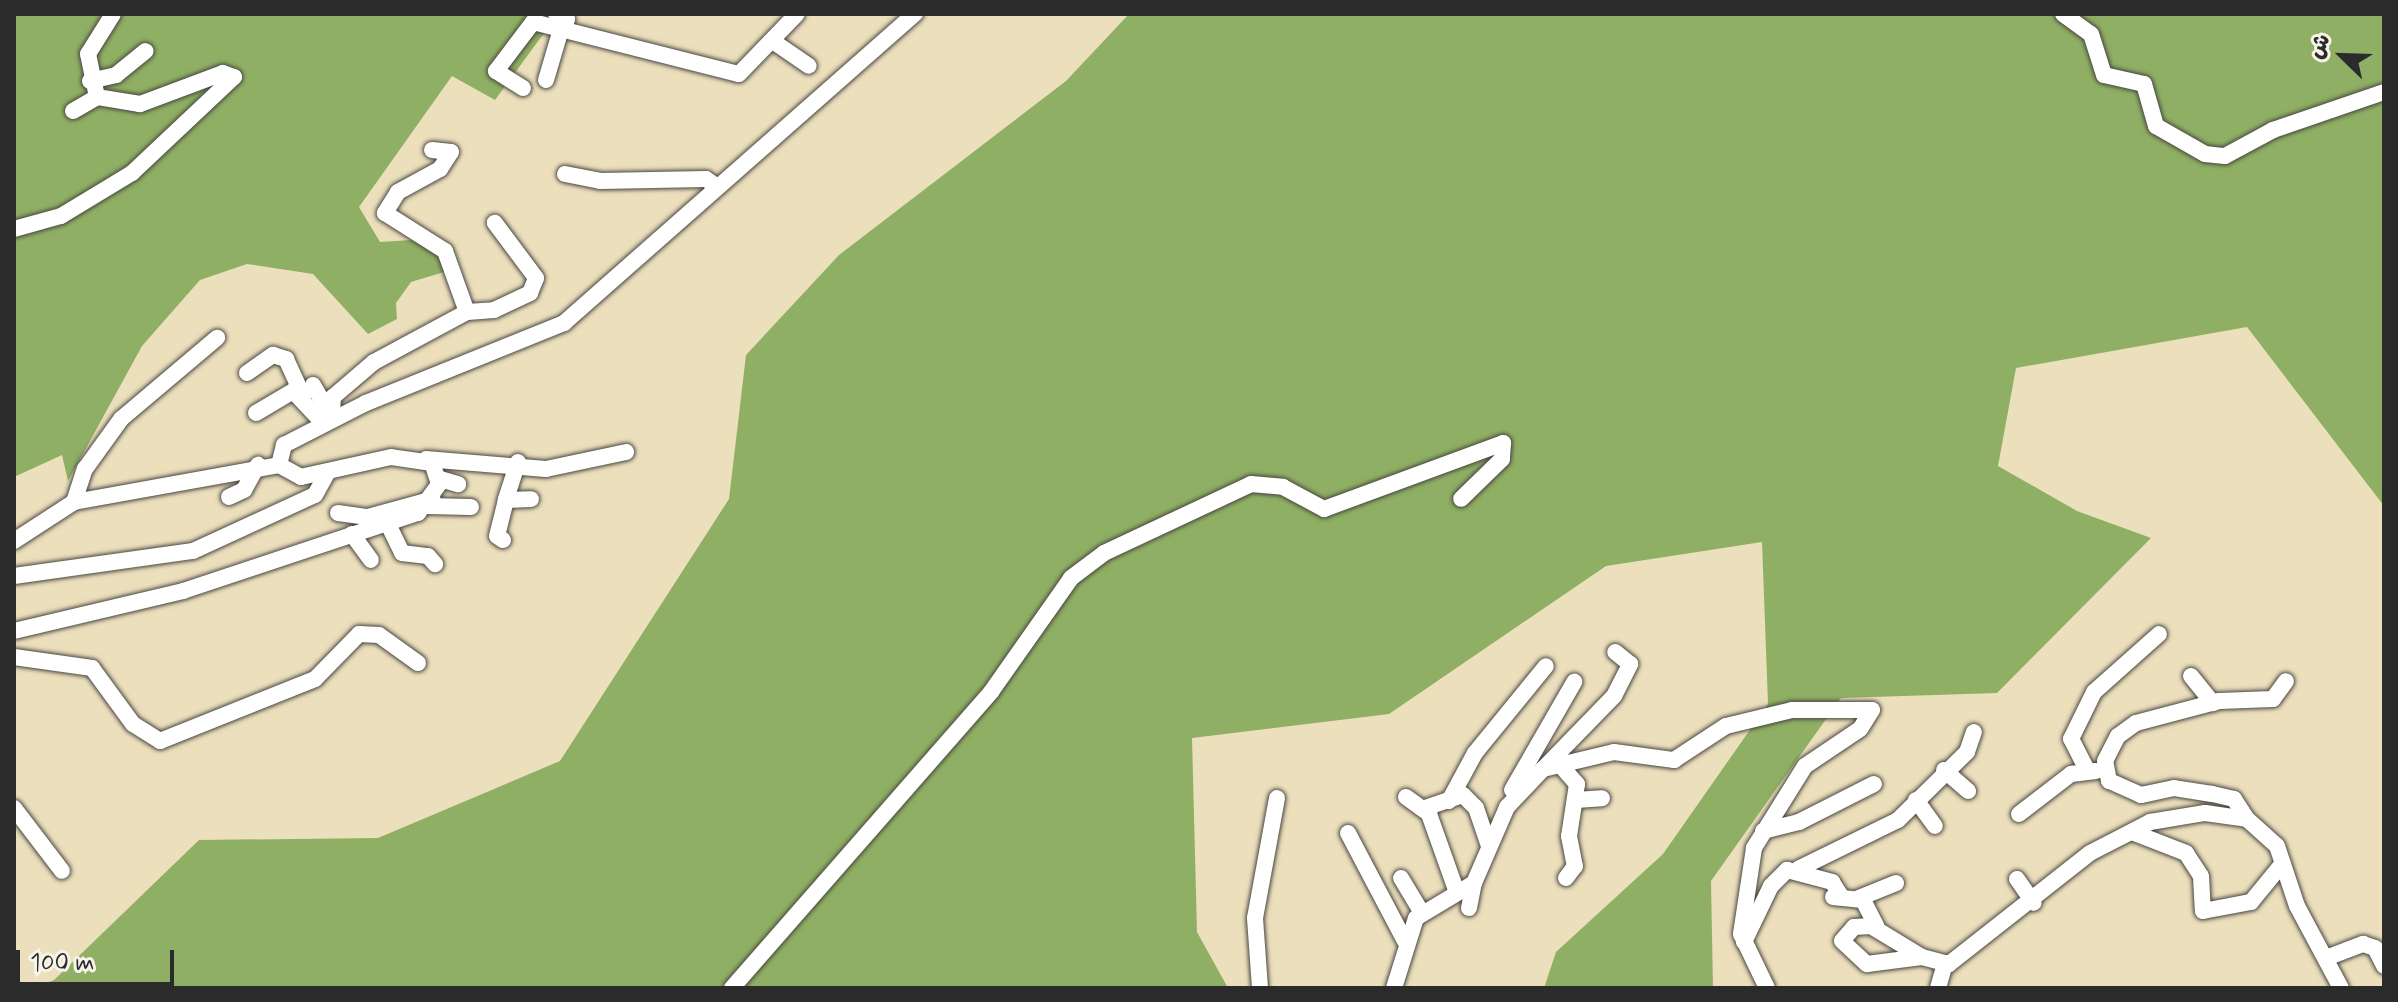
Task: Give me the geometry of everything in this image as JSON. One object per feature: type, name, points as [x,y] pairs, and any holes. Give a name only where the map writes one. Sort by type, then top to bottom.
[{"type":"street","points":[[93,89],[88,54],[113,14]]},
{"type":"street","points":[[523,88],[496,77],[497,66],[533,22],[560,25],[739,74],[774,42],[797,14]]},
{"type":"street","points":[[279,465],[284,445],[328,418],[564,323],[915,14]]},
{"type":"street","points":[[2063,14],[2091,34],[2104,75],[2144,84],[2156,126],[2205,154],[2225,156],[2273,130],[2384,92]]},
{"type":"street","points":[[546,80],[560,25]]},
{"type":"street","points":[[774,42],[809,66]]},
{"type":"street","points":[[73,111],[93,89],[146,51]]},
{"type":"street","points":[[14,229],[61,216],[132,173],[234,77],[223,73],[140,104],[93,89]]},
{"type":"street","points":[[432,150],[451,152],[440,169],[398,192],[385,213],[445,251],[467,312]]},
{"type":"street","points":[[565,174],[600,181],[706,179],[716,186]]},
{"type":"street","points":[[328,418],[352,378],[404,354],[467,312],[515,303],[536,282],[495,223]]},
{"type":"street","points":[[74,502],[85,469],[121,419],[217,338]]},
{"type":"street","points":[[247,373],[273,355],[286,359],[328,418]]},
{"type":"street","points":[[256,413],[293,391],[308,391]]},
{"type":"street","points":[[732,988],[991,692],[1071,578],[1104,553],[1251,484],[1283,487],[1324,509],[1503,443],[1502,459],[1461,499]]},
{"type":"street","points":[[14,541],[74,502],[258,465],[279,465],[301,477],[391,457],[518,462],[556,468],[626,452]]},
{"type":"street","points":[[416,459],[432,463],[440,479],[458,484]]},
{"type":"street","points":[[503,540],[497,536],[518,462]]},
{"type":"street","points":[[229,497],[244,490],[258,465]]},
{"type":"street","points":[[14,576],[193,551],[315,495],[327,473]]},
{"type":"street","points":[[14,631],[183,591],[388,524],[430,502],[440,479]]},
{"type":"street","points":[[506,500],[531,499]]},
{"type":"street","points":[[338,513],[368,517],[430,502],[471,507]]},
{"type":"street","points":[[388,524],[402,553],[428,556],[435,564]]},
{"type":"street","points":[[352,534],[371,560]]},
{"type":"street","points":[[14,657],[92,668],[133,724],[160,741],[315,679],[359,634],[379,635],[418,663]]},
{"type":"street","points":[[2159,634],[2094,692],[2071,739],[2086,768],[2141,795],[2174,788],[2234,799],[2247,819],[2267,833],[2341,988]]},
{"type":"street","points":[[1507,807],[1614,696],[1630,664],[1615,652]]},
{"type":"street","points":[[1453,801],[1475,753],[1546,666]]},
{"type":"street","points":[[2191,676],[2213,703]]},
{"type":"street","points":[[2104,776],[2125,729],[2213,703],[2241,691],[2273,699],[2286,681]]},
{"type":"street","points":[[1394,988],[1405,941],[1422,913],[1456,890],[1474,873],[1574,682]]},
{"type":"street","points":[[1543,769],[1562,767],[1614,752],[1674,760],[1726,726],[1792,710],[1872,710],[1860,729],[1805,766],[1763,831],[1740,913],[1744,942],[1767,988]]},
{"type":"street","points":[[1744,942],[1771,886],[1798,869],[1888,826],[1944,770],[1967,752],[1974,732]]},
{"type":"street","points":[[1562,767],[1577,784],[1569,836],[1575,866],[1566,878]]},
{"type":"street","points":[[2019,814],[2086,768]]},
{"type":"street","points":[[1944,770],[1968,791]]},
{"type":"street","points":[[1763,831],[1799,822],[1874,784]]},
{"type":"street","points":[[1406,797],[1425,808],[1456,890]]},
{"type":"street","points":[[1260,988],[1255,918],[1268,828],[1277,798]]},
{"type":"street","points":[[1576,800],[1602,798]]},
{"type":"street","points":[[1916,800],[1935,826]]},
{"type":"street","points":[[1425,808],[1453,801],[1476,808],[1489,846]]},
{"type":"street","points":[[14,808],[62,871]]},
{"type":"street","points":[[1859,898],[1877,927],[1922,957],[1945,963],[1962,959],[2034,903],[2090,853],[2132,832],[2192,813],[2247,819]]},
{"type":"street","points":[[1268,828],[1272,875]]},
{"type":"street","points":[[2132,832],[2186,853],[2201,876],[2203,911],[2251,902],[2283,863]]},
{"type":"street","points":[[1348,833],[1405,941]]},
{"type":"street","points":[[1798,869],[1832,882],[1837,897],[1859,898],[1896,883]]},
{"type":"street","points":[[1469,908],[1474,873]]},
{"type":"street","points":[[1401,878],[1422,913]]},
{"type":"street","points":[[2017,879],[2034,903]]},
{"type":"street","points":[[1877,927],[1854,927],[1843,936],[1844,947],[1867,964],[1922,957]]},
{"type":"street","points":[[2326,958],[2363,944],[2375,948],[2384,966]]},
{"type":"street","points":[[1938,988],[1945,963]]},
{"type":"green space","points":[[14,14],[558,14],[495,100],[452,76],[359,207],[380,242],[411,240],[446,256],[444,272],[411,282],[396,303],[397,319],[368,334],[313,274],[247,264],[200,280],[142,346],[68,481],[62,455],[14,477]]},
{"type":"green space","points":[[1129,14],[2384,14],[2384,506],[2247,327],[2016,368],[1998,466],[2077,511],[2151,538],[1997,693],[1841,698],[1711,881],[1713,988],[1544,988],[1556,952],[1663,854],[1768,704],[1762,542],[1606,566],[1389,714],[1192,738],[1197,932],[1228,988],[35,988],[54,980],[199,840],[378,838],[560,761],[729,499],[746,355],[839,255],[1066,81]]}]
